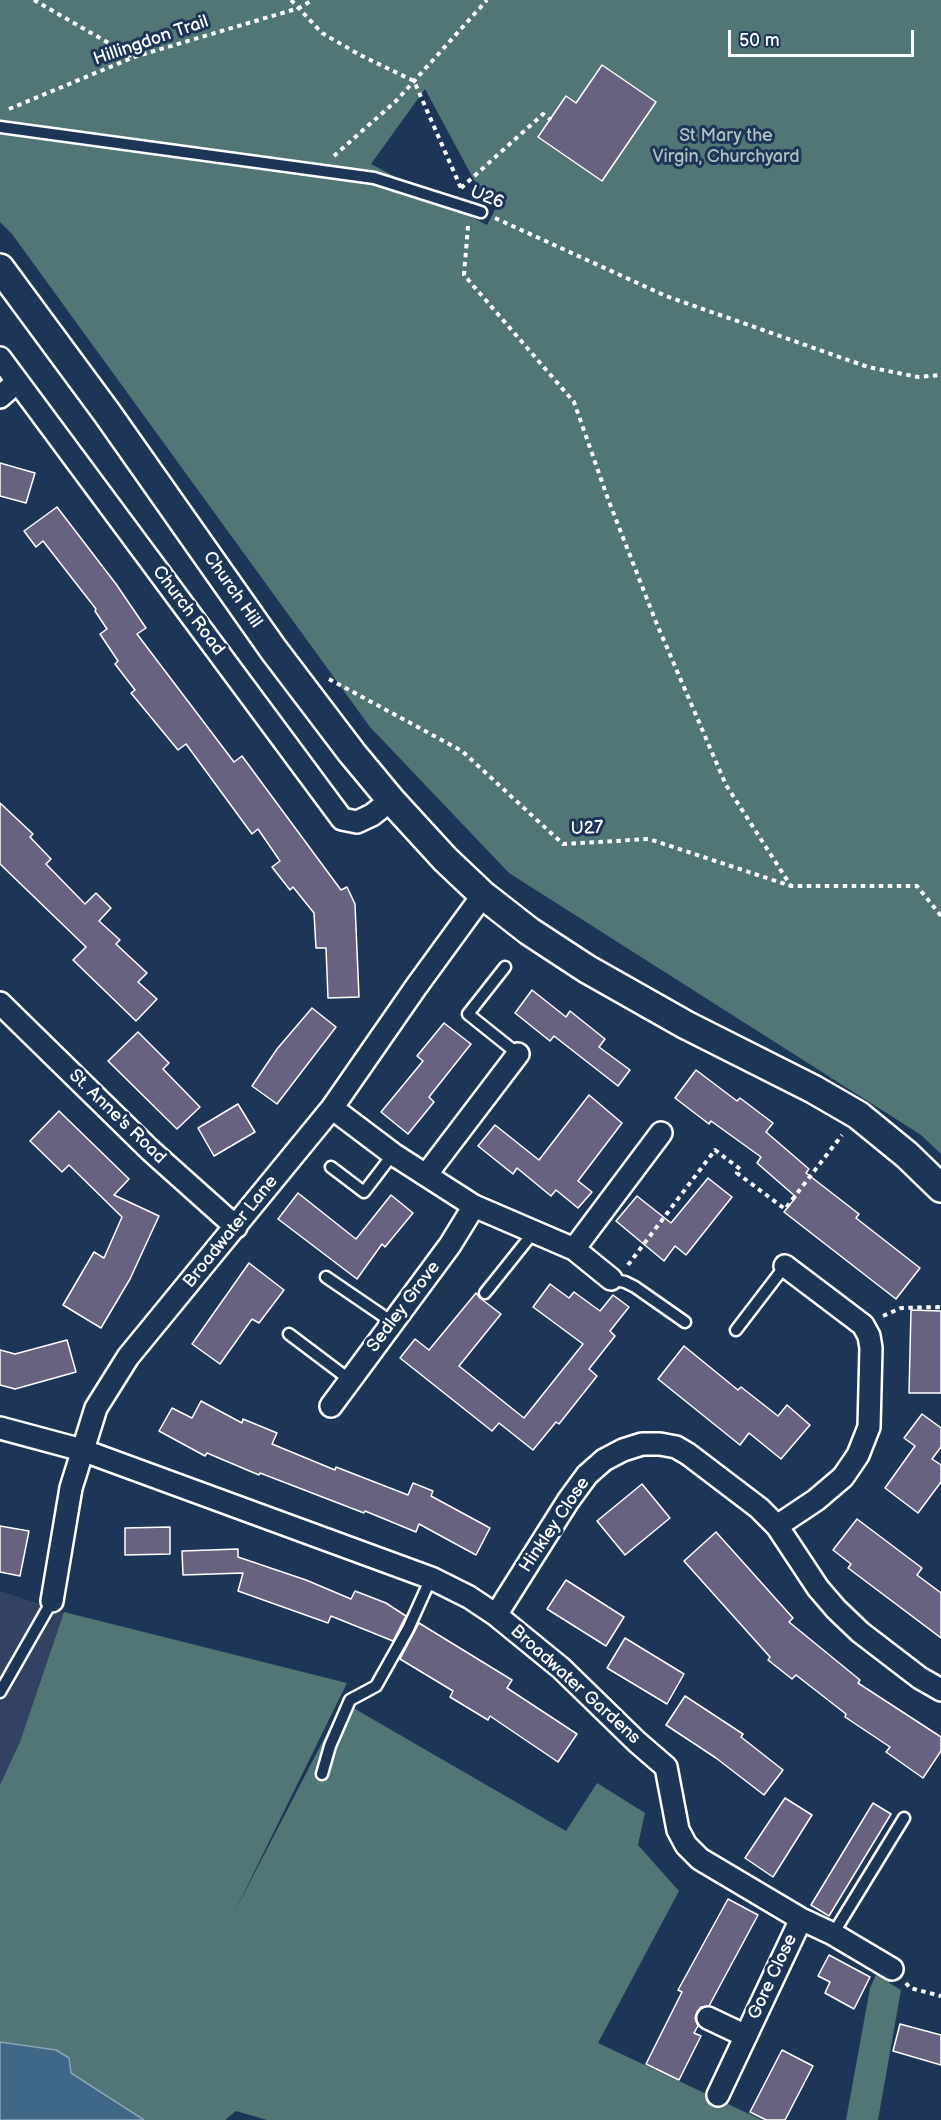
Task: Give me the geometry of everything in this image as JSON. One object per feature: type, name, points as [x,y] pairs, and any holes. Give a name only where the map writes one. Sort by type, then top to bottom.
[{"type":"street","name":"Church Hill","points":[[0,268],[107,413],[273,649],[352,753],[445,859],[483,895],[530,931],[587,969],[858,1115],[907,1155],[941,1188]]},
{"type":"street","name":"Church Road","points":[[0,358],[342,819],[357,822],[372,815],[391,800]]},
{"type":"street","points":[[0,397],[17,382]]},
{"type":"street","name":"Broadwater Lane","points":[[52,1601],[71,1488],[96,1408],[128,1357],[332,1108],[483,895]]},
{"type":"street","name":"St. Anne's Road","points":[[0,1003],[150,1150],[236,1227]]},
{"type":"street","points":[[426,1175],[518,1054]]},
{"type":"street","points":[[332,1108],[393,1154],[474,1206],[532,1233],[574,1249],[614,1279]]},
{"type":"street","points":[[574,1249],[661,1133]]},
{"type":"street","name":"Sedley Grove","points":[[331,1406],[450,1245],[474,1206]]},
{"type":"street","points":[[777,1526],[816,1500],[843,1477],[858,1455],[869,1427],[871,1348],[869,1336],[863,1325],[785,1266]]},
{"type":"street","name":"Broadwater Gardens","points":[[0,1428],[82,1450],[431,1578],[469,1598],[496,1615],[561,1668],[666,1767],[678,1830],[686,1845],[700,1859],[801,1919],[833,1934],[892,1969]]},
{"type":"street","name":"Hinkley Close","points":[[496,1615],[586,1475],[604,1460],[622,1450],[642,1444],[676,1447],[759,1508],[777,1526],[818,1588],[836,1610],[860,1632],[920,1678],[941,1690]]},
{"type":"street","name":"Gore Close","points":[[718,2095],[801,1919]]},
{"type":"street","name":"Gore Close","points":[[708,2018],[746,2036]]},
{"type":"lane","name":"U26","points":[[0,127],[374,178],[476,210]]},
{"type":"lane","points":[[505,967],[468,1014],[518,1054]]},
{"type":"lane","points":[[331,1167],[364,1192],[393,1154]]},
{"type":"lane","points":[[485,1293],[532,1233]]},
{"type":"lane","points":[[736,1330],[785,1266]]},
{"type":"lane","points":[[326,1277],[392,1322]]},
{"type":"lane","points":[[614,1279],[635,1287],[684,1322]]},
{"type":"lane","points":[[289,1334],[350,1380]]},
{"type":"lane","points":[[322,1774],[330,1746],[350,1700],[376,1686],[408,1629],[431,1578]]},
{"type":"lane","points":[[0,1692],[52,1601]]},
{"type":"lane","points":[[833,1934],[904,1818]]},
{"type":"path","points":[[34,0],[134,57]]},
{"type":"path","points":[[291,0],[322,33],[360,55],[414,81],[461,188],[476,210],[464,275],[574,402],[656,622],[726,785],[790,886]]},
{"type":"path","name":"Hillingdon Trail","points":[[0,113],[134,57],[298,8],[313,0]]},
{"type":"path","points":[[317,171],[397,100],[487,0]]},
{"type":"path","points":[[447,201],[543,114],[551,120]]},
{"type":"path","name":"U26","points":[[476,210],[666,296],[868,367],[918,377],[941,375]]},
{"type":"path","name":"U27","points":[[326,677],[462,751],[563,844],[649,839],[790,886],[917,886],[941,916]]},
{"type":"path","points":[[614,1279],[715,1150],[740,1169],[737,1173],[785,1209],[858,1115]]},
{"type":"path","points":[[863,1325],[902,1308],[941,1307]]},
{"type":"path","points":[[892,1969],[910,1988],[941,1996]]},
{"type":"shaded area","points":[[0,1591],[64,1612],[17,1752],[0,1787]]},
{"type":"shaded area","points":[[0,2042],[56,2050],[69,2058],[71,2073],[144,2120],[0,2120]]},
{"type":"green space","name":"St Mary the Virgin, Churchyard","points":[[0,0],[941,0],[941,1154],[921,1135],[509,873],[370,727],[12,234],[0,222]],"holes":[[[425,89],[481,193],[499,202],[487,225],[371,164]]]},
{"type":"green space","points":[[64,1612],[347,1683],[234,1913],[343,1702],[566,1831],[597,1783],[645,1813],[638,1845],[679,1891],[598,2043],[762,2120],[267,2120],[236,2111],[225,2120],[144,2120],[71,2073],[56,2050],[0,2042],[0,1785],[20,1742]]},
{"type":"green space","points":[[876,1975],[901,1990],[878,2120],[846,2120],[870,1988]]},
{"type":"building","points":[[602,65],[656,102],[602,181],[538,137],[566,96],[576,103]]},
{"type":"building","points":[[0,463],[35,473],[26,503],[0,496]]},
{"type":"building","points":[[57,507],[116,584],[146,628],[137,634],[234,762],[242,756],[341,890],[347,887],[355,904],[359,997],[328,998],[326,948],[316,948],[314,913],[293,887],[290,890],[272,867],[280,861],[258,829],[252,834],[186,744],[178,750],[131,693],[135,690],[115,664],[118,661],[100,634],[107,629],[95,611],[96,609],[43,541],[36,547],[24,531]]},
{"type":"building","points":[[0,803],[33,834],[30,837],[51,859],[46,864],[85,904],[96,893],[111,908],[99,921],[120,940],[116,944],[147,973],[138,982],[157,999],[136,1021],[73,960],[86,947],[0,864]]},
{"type":"building","points":[[532,990],[566,1017],[570,1011],[605,1039],[599,1047],[630,1070],[618,1086],[554,1036],[550,1041],[515,1013]]},
{"type":"building","points":[[312,1008],[336,1027],[277,1104],[252,1086],[277,1049]]},
{"type":"building","points":[[444,1023],[471,1044],[429,1097],[434,1102],[408,1134],[381,1112],[423,1061],[417,1056]]},
{"type":"building","points":[[138,1032],[169,1063],[163,1069],[200,1107],[177,1129],[108,1061]]},
{"type":"building","points":[[696,1070],[737,1101],[740,1098],[773,1123],[766,1132],[809,1169],[806,1173],[859,1214],[856,1218],[920,1268],[896,1299],[784,1212],[796,1197],[757,1163],[761,1157],[711,1121],[709,1124],[675,1098]]},
{"type":"building","points":[[589,1095],[622,1123],[578,1181],[592,1192],[578,1208],[556,1190],[551,1196],[517,1168],[513,1174],[478,1146],[495,1125],[539,1160]]},
{"type":"building","points":[[238,1104],[255,1132],[214,1156],[198,1128]]},
{"type":"building","points":[[59,1111],[129,1179],[114,1195],[159,1216],[130,1279],[101,1328],[63,1305],[94,1252],[104,1258],[122,1217],[69,1165],[62,1172],[30,1141]]},
{"type":"building","points":[[708,1178],[732,1197],[686,1255],[675,1246],[664,1261],[616,1221],[637,1196],[671,1223]]},
{"type":"building","points":[[298,1193],[356,1239],[391,1195],[413,1213],[385,1247],[382,1244],[357,1279],[278,1219]]},
{"type":"building","points":[[249,1263],[284,1290],[259,1323],[252,1319],[220,1364],[192,1344]]},
{"type":"building","points":[[550,1284],[569,1298],[574,1292],[600,1311],[613,1295],[629,1307],[610,1331],[615,1336],[589,1369],[597,1376],[559,1424],[556,1422],[533,1450],[499,1423],[492,1431],[400,1358],[415,1339],[429,1350],[476,1293],[501,1314],[459,1366],[524,1418],[583,1344],[533,1307]]},
{"type":"building","points":[[911,1310],[941,1311],[941,1393],[909,1393]]},
{"type":"building","points":[[67,1340],[76,1372],[15,1389],[0,1385],[0,1350],[15,1354]]},
{"type":"building","points":[[684,1346],[738,1390],[741,1387],[778,1416],[787,1405],[810,1425],[781,1459],[749,1433],[740,1445],[658,1379]]},
{"type":"building","points":[[201,1401],[242,1423],[243,1419],[277,1433],[272,1444],[335,1470],[336,1467],[408,1495],[413,1483],[433,1491],[431,1496],[490,1528],[476,1555],[419,1524],[416,1532],[365,1511],[364,1513],[260,1473],[259,1475],[207,1453],[205,1456],[159,1431],[172,1408],[192,1418]]},
{"type":"building","points":[[922,1414],[941,1428],[941,1447],[932,1459],[941,1465],[941,1482],[918,1513],[885,1488],[915,1446],[904,1438]]},
{"type":"building","points":[[642,1484],[670,1518],[625,1555],[597,1521]]},
{"type":"building","points":[[857,1519],[922,1568],[917,1575],[941,1593],[941,1638],[848,1568],[851,1564],[833,1550]]},
{"type":"building","points":[[0,1526],[29,1531],[20,1576],[0,1572]]},
{"type":"building","points":[[170,1527],[170,1554],[125,1555],[125,1528]]},
{"type":"building","points":[[716,1532],[793,1618],[789,1622],[860,1680],[858,1683],[941,1737],[941,1751],[923,1778],[886,1752],[890,1747],[845,1717],[846,1714],[796,1675],[792,1679],[768,1660],[770,1657],[684,1561]]},
{"type":"building","points":[[238,1549],[238,1557],[306,1580],[351,1599],[355,1591],[386,1603],[406,1616],[393,1641],[331,1616],[328,1623],[238,1591],[243,1573],[183,1575],[182,1551]]},
{"type":"building","points":[[566,1580],[624,1617],[606,1646],[547,1609]]},
{"type":"building","points":[[419,1623],[512,1680],[507,1688],[577,1734],[558,1762],[490,1716],[488,1720],[450,1697],[453,1691],[400,1659]]},
{"type":"building","points":[[625,1638],[684,1674],[667,1704],[607,1668]]},
{"type":"building","points":[[685,1696],[743,1734],[741,1737],[783,1770],[764,1795],[716,1758],[666,1725]]},
{"type":"building","points":[[785,1798],[812,1815],[773,1877],[745,1858]]},
{"type":"building","points":[[873,1803],[891,1814],[829,1916],[811,1905]]},
{"type":"building","points":[[728,1899],[758,1915],[709,2006],[701,2007],[697,2012],[695,2018],[698,2026],[694,2033],[701,2036],[679,2080],[646,2064],[682,1992],[678,1990]]},
{"type":"building","points":[[829,1955],[870,1977],[854,2009],[825,1993],[830,1982],[818,1976]]},
{"type":"building","points":[[900,2024],[941,2035],[941,2065],[893,2051]]},
{"type":"building","points":[[782,2050],[813,2066],[785,2120],[766,2120],[750,2112]]}]
